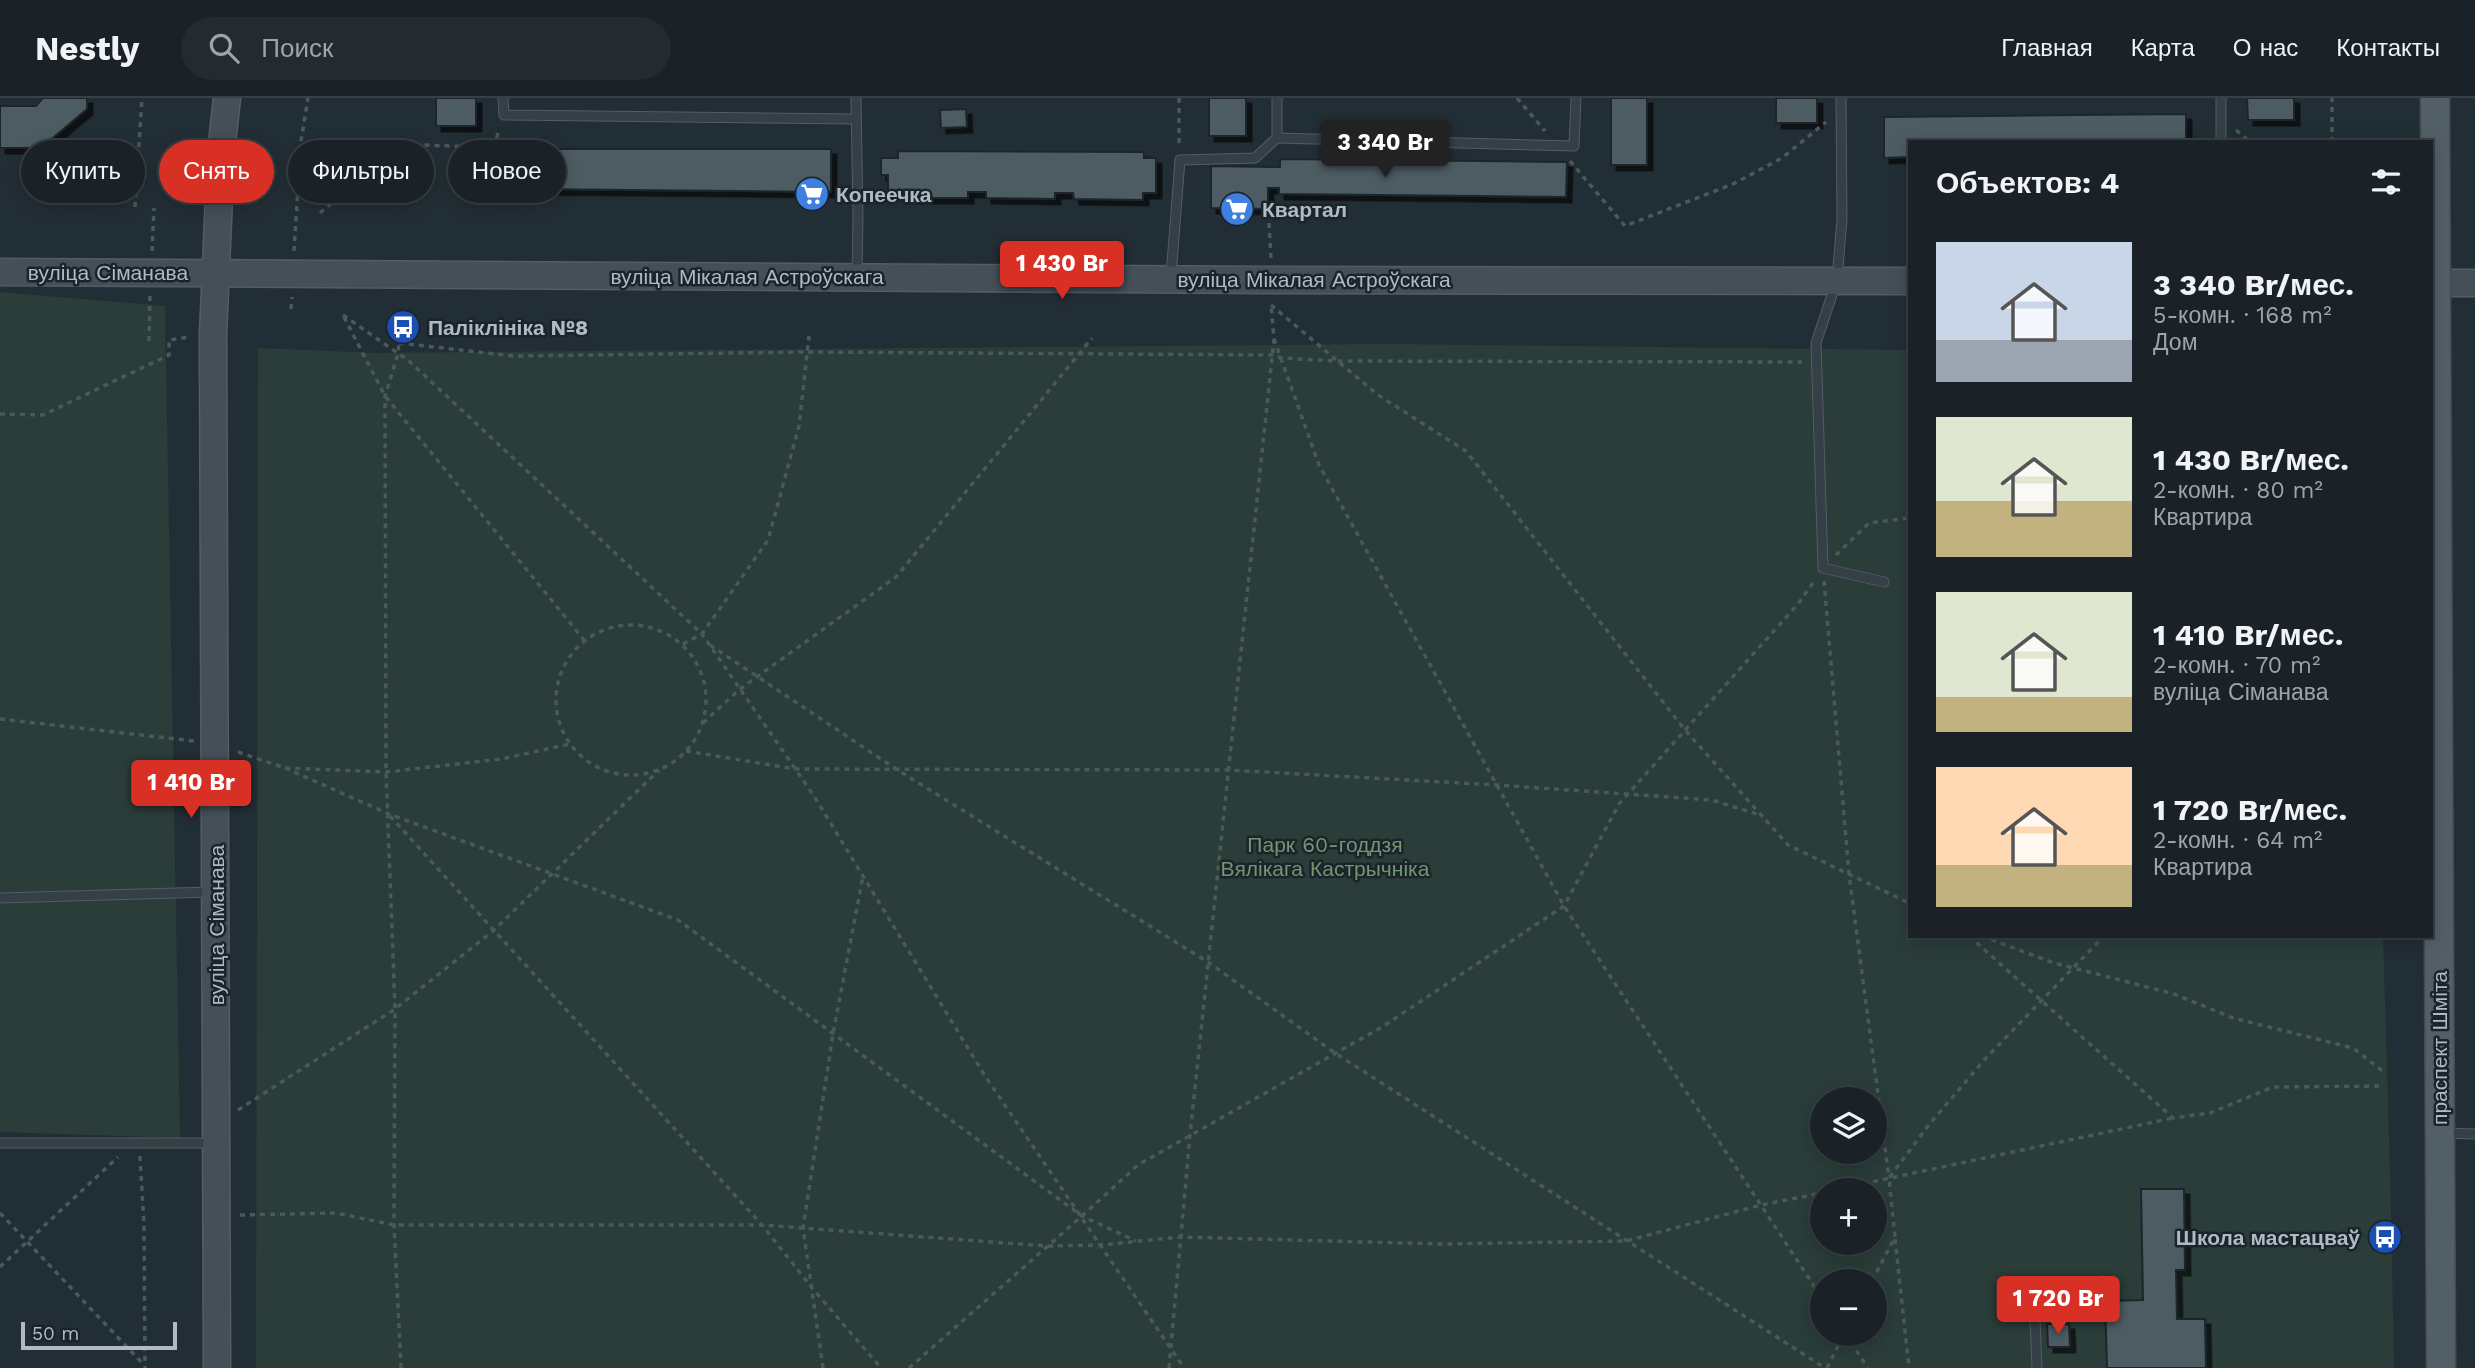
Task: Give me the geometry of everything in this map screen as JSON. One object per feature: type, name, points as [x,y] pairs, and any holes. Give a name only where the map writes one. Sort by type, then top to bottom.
[{"type":"main road","name":"вуліца Сіманава","points":[[217,1368],[213,335],[221,152],[227,98]]},
{"type":"main road","name":"праспект Шміта","points":[[2435,98],[2433,283],[2441,1368]]},
{"type":"main road","name":"вуліца Сіманава","points":[[0,272],[215,273]]},
{"type":"main road","name":"вуліца Мікалая Астроўскага","points":[[215,273],[1908,281]]},
{"type":"main road","points":[[2433,283],[2475,282]]},
{"type":"lane","points":[[503,98],[504,115],[856,118]]},
{"type":"lane","points":[[856,98],[857,276]]},
{"type":"lane","points":[[1277,98],[1277,138]]},
{"type":"lane","points":[[1171,278],[1180,160],[1255,158],[1277,138],[1574,146],[1576,98]]},
{"type":"lane","points":[[1841,98],[1842,219],[1837,280],[1815,342],[1823,568],[1884,582]]},
{"type":"lane","points":[[2221,98],[2221,140]]},
{"type":"lane","points":[[0,898],[216,892]]},
{"type":"lane","points":[[0,1143],[136,1143],[217,1133]]},
{"type":"lane","points":[[2440,1133],[2475,1134]]},
{"type":"lane","points":[[2037,1368],[2035,1320],[2054,1289],[2102,1281]]},
{"type":"path","points":[[135,207],[142,98]]},
{"type":"path","points":[[291,309],[299,165],[308,98]]},
{"type":"path","points":[[1179,98],[1180,160]]},
{"type":"path","points":[[2332,98],[2332,140]]},
{"type":"path","points":[[320,214],[401,144],[494,148],[504,115]]},
{"type":"path","points":[[1625,226],[1733,184],[1782,158],[1826,124]]},
{"type":"path","points":[[1269,223],[1272,264]]},
{"type":"path","points":[[1169,1368],[1190,1135],[1274,339],[1271,305],[1378,395],[1466,451],[1685,730],[1788,845],[1908,903]]},
{"type":"path","points":[[584,640],[385,396],[343,315],[419,371],[702,634],[796,769],[985,1076],[1184,1368]]},
{"type":"path","points":[[401,321],[398,354],[385,396],[386,772],[395,1009],[394,1225],[401,1368]]},
{"type":"path","points":[[0,414],[43,415],[169,355],[169,340],[213,335]]},
{"type":"path","points":[[683,645],[702,634],[768,540],[799,426],[809,336]]},
{"type":"path","points":[[703,723],[740,689],[895,577],[1092,338]]},
{"type":"path","points":[[1274,339],[1319,465],[1564,906],[1810,1280]]},
{"type":"path","points":[[399,344],[513,356],[807,352],[1272,355],[1281,358],[1338,361],[1815,362]]},
{"type":"path","points":[[909,1368],[1138,1165],[1382,1027],[1564,906],[1619,804],[1798,604],[1823,568],[1869,523],[1908,518]]},
{"type":"path","points":[[1823,568],[1849,874],[1889,1178],[1909,1368]]},
{"type":"path","points":[[626,624],[657,629],[683,645],[699,667],[704,681],[706,709],[696,738],[674,762],[635,775],[610,772],[582,756],[570,744],[557,714],[558,681],[572,652],[584,640],[604,629],[626,624]]},
{"type":"path","points":[[710,645],[897,769],[1208,962],[1335,1053],[1826,1368],[1838,1346]]},
{"type":"path","points":[[0,719],[214,743],[285,768],[389,814],[678,920],[1082,1216],[1136,1241]]},
{"type":"path","points":[[285,768],[386,772],[501,759],[570,744]]},
{"type":"path","points":[[686,751],[796,769],[1228,770],[1497,785],[1712,800],[1763,816]]},
{"type":"path","points":[[217,1133],[395,1009],[493,931],[659,769]]},
{"type":"path","points":[[389,814],[762,1225],[881,1368]]},
{"type":"path","points":[[823,1368],[803,1228],[833,1034],[863,876]]},
{"type":"path","points":[[1971,938],[2173,1118]]},
{"type":"path","points":[[1987,938],[2054,963],[2174,994],[2233,1018],[2353,1048],[2384,1072]]},
{"type":"path","points":[[1889,1178],[1928,1126],[1985,1059],[2102,938]]},
{"type":"path","points":[[1889,1178],[2173,1118],[2210,1113],[2273,1087],[2384,1086]]},
{"type":"path","points":[[0,1267],[136,1143]]},
{"type":"path","points":[[136,1143],[144,1225],[145,1367]]},
{"type":"path","points":[[216,1216],[336,1213],[394,1225],[762,1225],[1047,1246],[1101,1245],[1180,1237],[1442,1244],[1626,1241],[1810,1196]]},
{"type":"path","points":[[0,1213],[145,1367]]},
{"type":"path","points":[[1878,1269],[1895,1237]]},
{"type":"path","points":[[1853,1346],[1868,1368]]},
{"type":"green space","points":[[0,292],[165,306],[180,1138],[0,1132]]},
{"type":"green space","name":"Парк 60-годдзя Вялікага Кастрычніка","points":[[1387,344],[1908,350],[1908,938],[2383,938],[2394,1368],[256,1368],[258,348],[375,353]]},
{"type":"building","points":[[43,98],[87,98],[87,109],[50,140],[21,140],[21,148],[0,148],[0,106],[36,106]]},
{"type":"building","points":[[436,98],[476,98],[476,126],[436,126]]},
{"type":"building","points":[[1209,98],[1246,98],[1246,136],[1209,136]]},
{"type":"building","points":[[1611,98],[1647,98],[1647,165],[1611,165]]},
{"type":"building","points":[[1776,98],[1817,98],[1817,123],[1776,123]]},
{"type":"building","points":[[2247,98],[2294,98],[2294,120],[2248,120]]},
{"type":"building","points":[[966,109],[967,127],[941,128],[940,110]]},
{"type":"building","points":[[2186,114],[2186,140],[1908,140],[1908,157],[1884,158],[1884,117]]},
{"type":"building","points":[[566,149],[831,149],[831,192],[566,189]]},
{"type":"building","points":[[898,151],[1144,152],[1144,158],[1156,158],[1156,193],[1143,193],[1143,200],[1074,199],[1073,193],[1055,193],[1055,199],[986,198],[986,192],[968,192],[968,198],[900,198],[900,191],[888,191],[888,175],[881,175],[881,158],[898,158]]},
{"type":"building","points":[[1280,159],[1567,162],[1566,197],[1279,194],[1279,188],[1268,188],[1268,209],[1211,208],[1211,166],[1280,167]]},
{"type":"building","points":[[2141,1189],[2184,1189],[2185,1270],[2176,1270],[2177,1319],[2205,1319],[2206,1368],[2107,1368],[2105,1301],[2143,1300]]},
{"type":"building","points":[[2047,1324],[2069,1324],[2070,1347],[2048,1347]]},
{"type":"place","name":"Копеечка","points":[[812,194]]},
{"type":"place","name":"Квартал","points":[[1237,209]]},
{"type":"place","name":"Паліклініка №8","points":[[403,327]]},
{"type":"place","name":"Школа мастацваў","points":[[2385,1237]]}]
